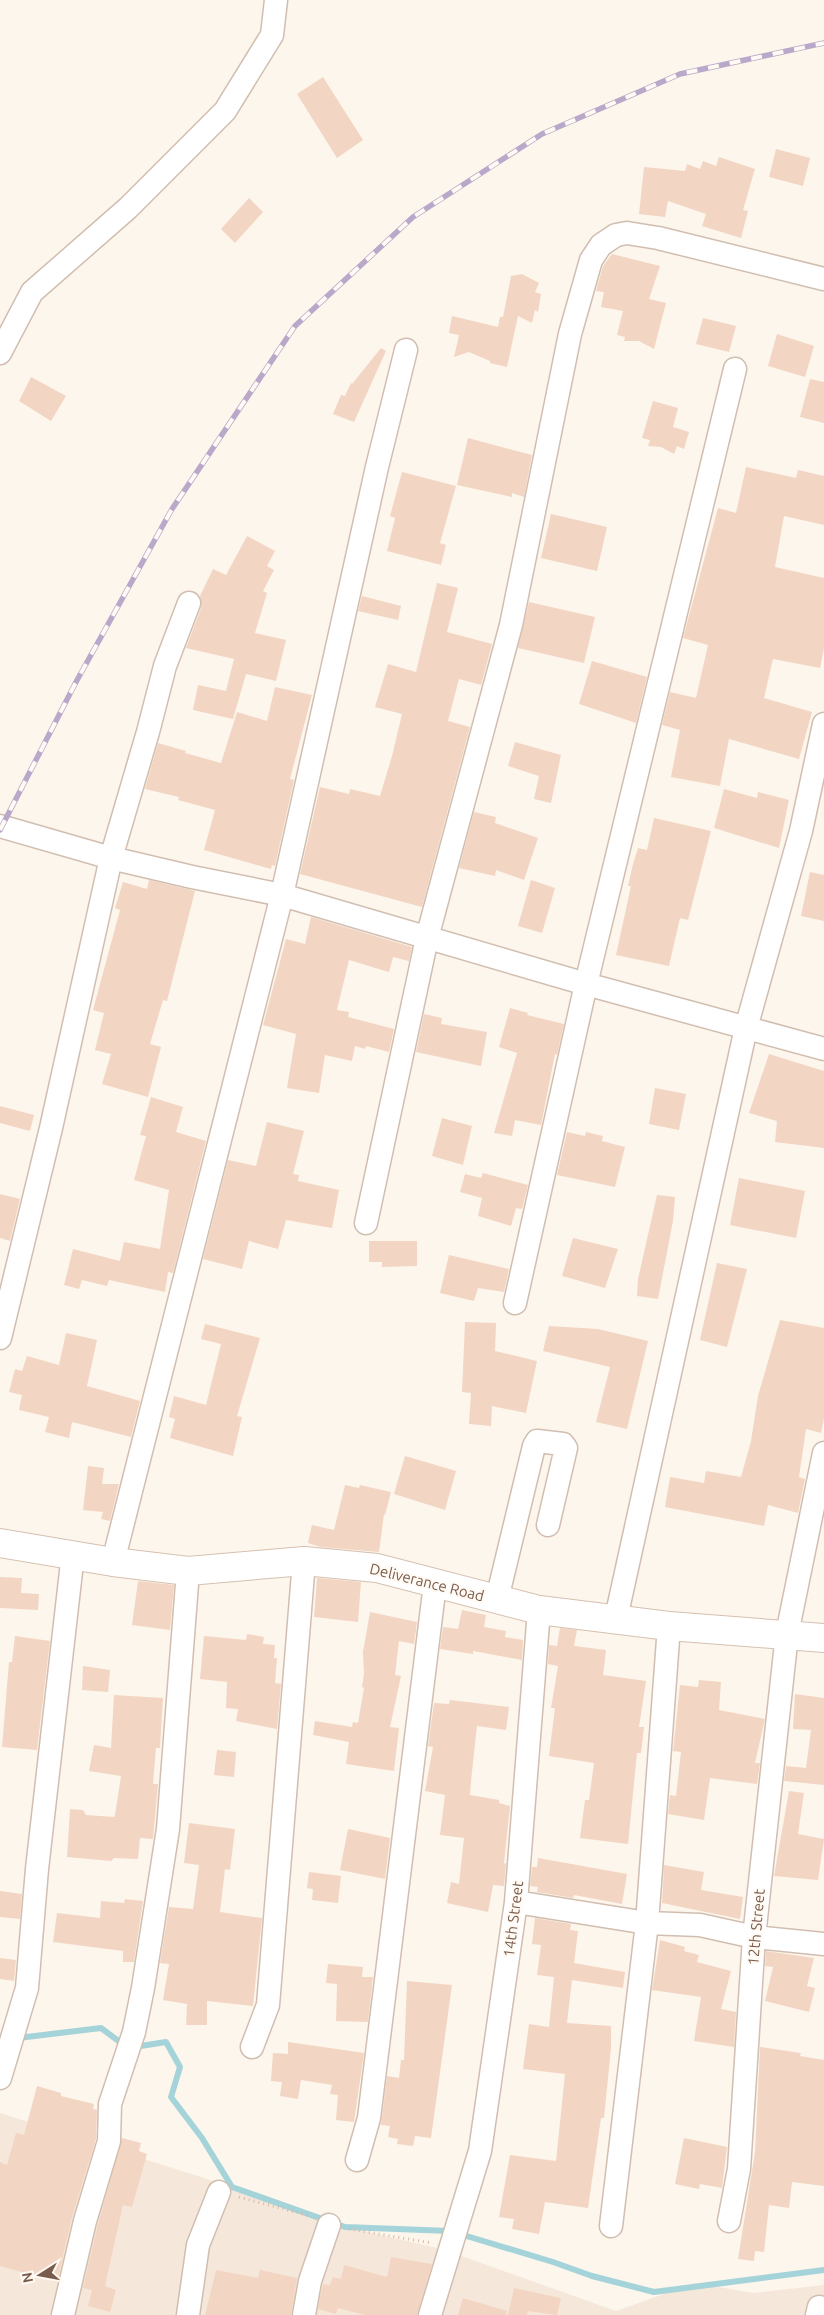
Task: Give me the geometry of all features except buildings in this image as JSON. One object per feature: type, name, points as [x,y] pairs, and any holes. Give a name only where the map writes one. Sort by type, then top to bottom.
[{"type":"street","points":[[0,353],[32,292],[128,208],[225,111],[272,35],[276,0]]},
{"type":"street","points":[[366,1223],[427,938],[511,625],[570,334],[591,260],[601,245],[616,235],[627,233],[658,238],[824,279]]},
{"type":"street","points":[[113,1562],[282,895],[377,467],[406,350]]},
{"type":"street","points":[[514,1303],[586,984],[735,369]]},
{"type":"street","points":[[0,1338],[51,1128],[111,858],[148,732],[165,666],[189,603]]},
{"type":"street","points":[[616,1618],[746,1028],[801,831],[824,724]]},
{"type":"street","points":[[0,826],[111,858],[282,895],[586,984],[824,1049]]},
{"type":"street","points":[[497,1599],[534,1446],[537,1441],[563,1444],[566,1448],[548,1525]]},
{"type":"street","name":"12th Street","points":[[730,2221],[739,2169],[754,1937],[787,1634],[824,1453]]},
{"type":"street","name":"Deliverance Road","points":[[0,1543],[113,1562],[188,1571],[304,1561],[377,1568],[539,1610],[670,1626],[824,1638]]},
{"type":"street","points":[[0,2078],[27,1988],[37,1869],[73,1554]]},
{"type":"street","points":[[252,2047],[268,2005],[304,1561]]},
{"type":"street","points":[[64,2315],[85,2221],[109,2141],[110,2104],[134,2032],[143,1988],[168,1829],[188,1571]]},
{"type":"street","points":[[357,2160],[369,2118],[435,1584]]},
{"type":"street","name":"14th Street","points":[[430,2315],[480,2152],[516,1902],[539,1610]]},
{"type":"street","points":[[611,2226],[647,1923],[670,1626]]},
{"type":"street","points":[[516,1902],[647,1923],[700,1925],[754,1937],[824,1944]]},
{"type":"street","points":[[188,2315],[198,2245],[219,2192]]},
{"type":"street","points":[[304,2315],[310,2281],[329,2225]]},
{"type":"shaded area","points":[[0,2113],[232,2187],[345,2227],[442,2249],[616,2311],[695,2283],[754,2293],[824,2285],[824,2315],[0,2315]]},
{"type":"waterway","points":[[18,2038],[101,2028],[128,2048],[166,2042],[180,2067],[171,2097],[202,2138],[232,2187],[345,2227],[450,2231],[553,2262],[592,2276],[654,2292],[824,2270]]},
{"type":"railway","points":[[0,830],[76,682],[172,509],[295,326],[413,217],[542,134],[680,74],[824,43]]}]
